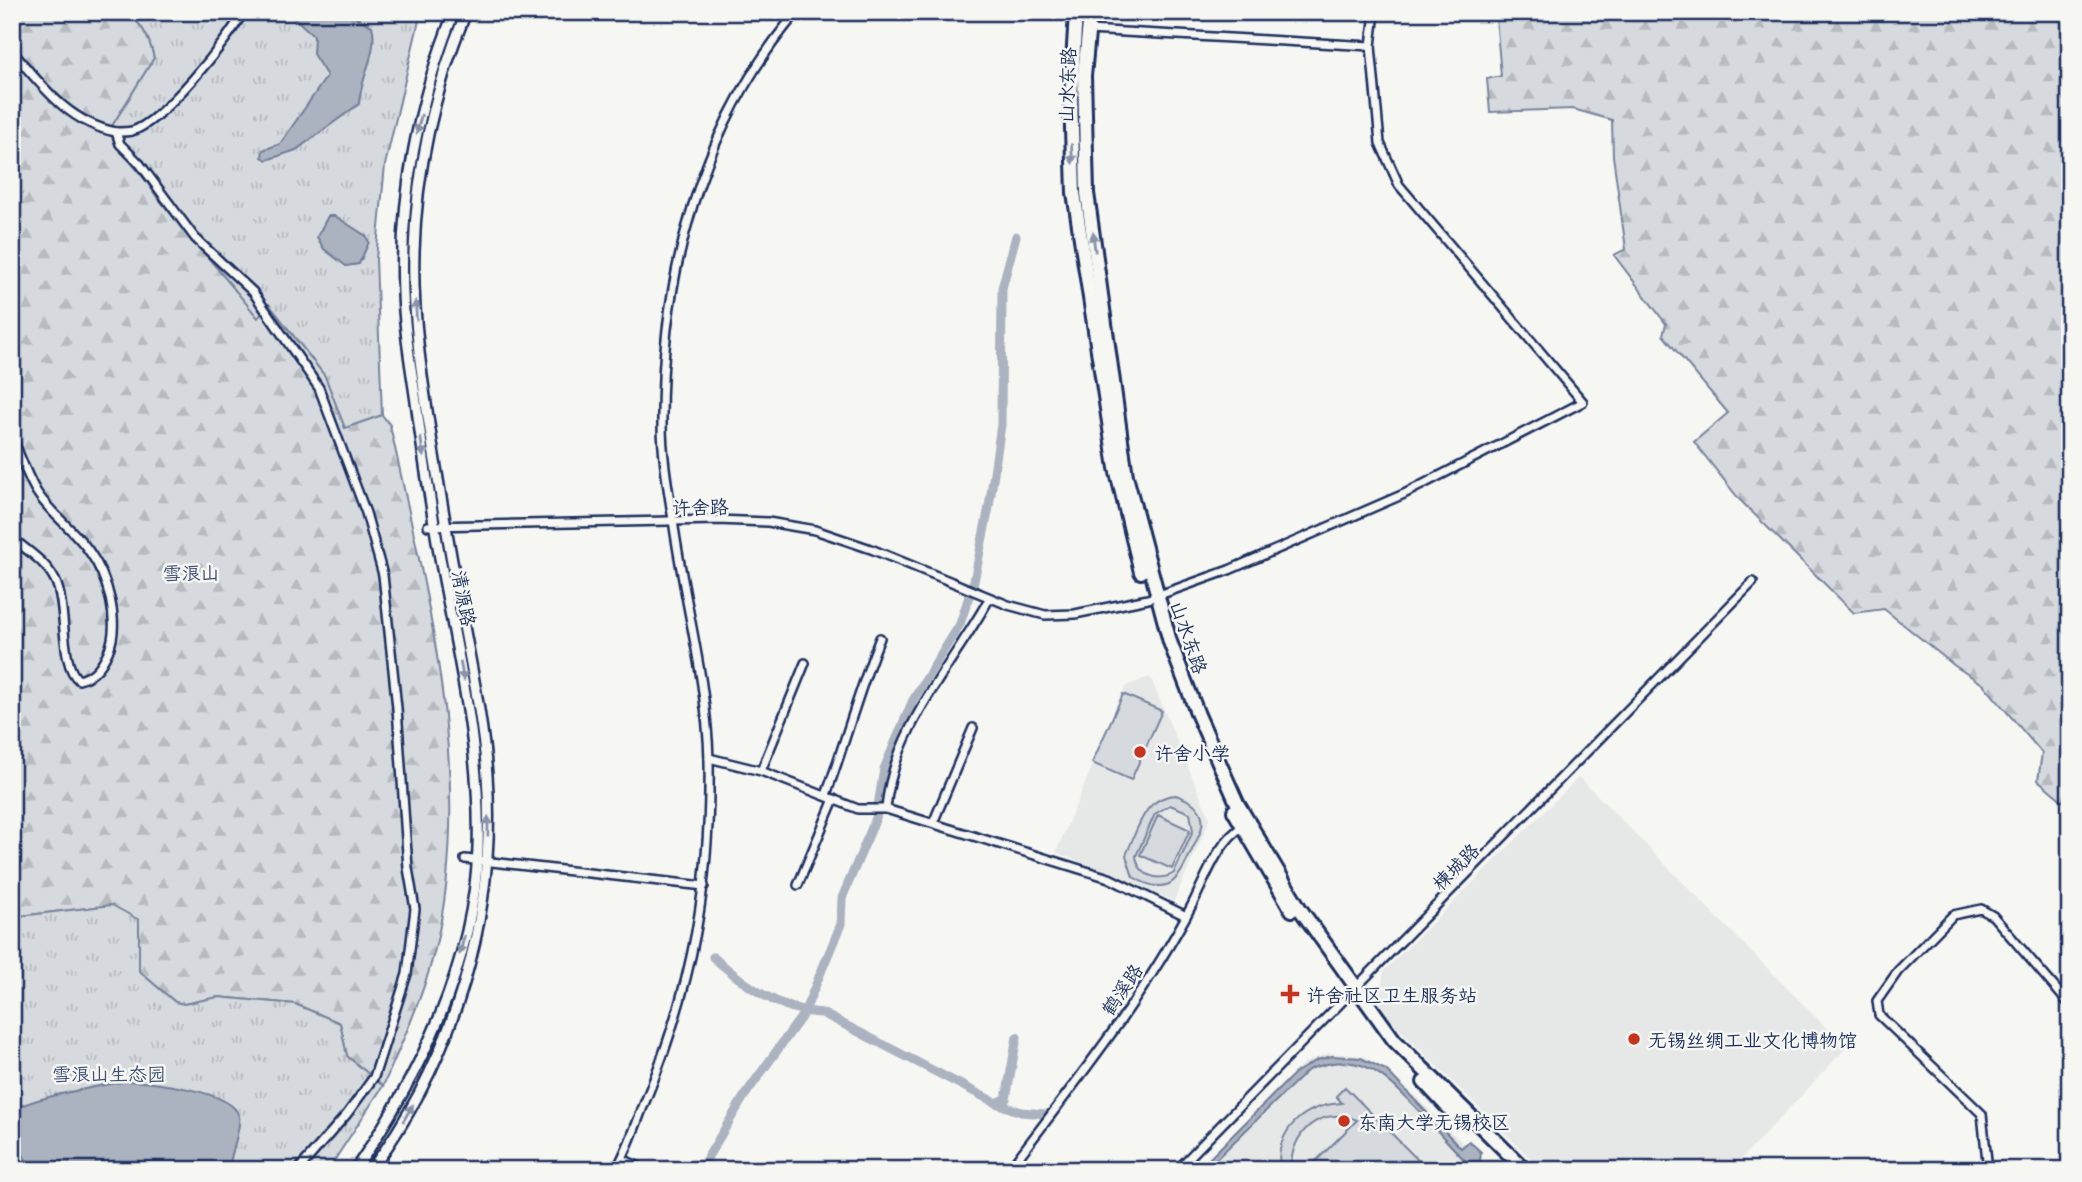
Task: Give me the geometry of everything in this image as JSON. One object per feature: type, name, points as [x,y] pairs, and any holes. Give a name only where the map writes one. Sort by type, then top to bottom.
[{"type":"highway","name":"山水东路","points":[[1076,12],[1071,97],[1074,193],[1116,468],[1152,596],[1198,715],[1246,825],[1353,991],[1409,1067],[1513,1170]]},
{"type":"highway","name":"山水东路","points":[[1090,12],[1084,130],[1087,193],[1126,476],[1152,596]]},
{"type":"highway","name":"山水东路","points":[[1353,991],[1394,1040],[1525,1170]]},
{"type":"street","points":[[12,51],[63,107],[98,128],[116,132],[133,131],[156,116],[211,58],[243,12]]},
{"type":"street","name":"清源路","points":[[355,1170],[388,1121],[435,1031],[462,947],[482,860],[470,714],[431,526],[402,296],[404,215],[422,113],[454,12]]},
{"type":"street","name":"清源路","points":[[371,1170],[408,1113],[449,1031],[471,955],[482,860],[487,774],[481,718],[445,524],[418,356],[414,251],[426,143],[435,99],[466,12]]},
{"type":"street","points":[[616,1170],[660,1065],[684,993],[698,934],[704,886],[709,758],[702,688],[673,522],[662,426],[666,323],[686,223],[712,150],[746,85],[797,12]]},
{"type":"street","points":[[1088,30],[1371,46],[1375,12]]},
{"type":"street","name":"许舍路","points":[[431,526],[768,522],[815,530],[871,549],[987,598],[1045,615],[1109,609],[1229,570],[1380,505],[1583,402],[1398,185],[1380,143],[1371,46]]},
{"type":"street","points":[[116,132],[120,144],[140,164],[165,202],[195,238],[253,292],[319,388],[366,513],[383,575],[397,708],[408,868],[415,909],[407,974],[373,1077],[347,1114],[298,1170]]},
{"type":"street","points":[[12,437],[36,490],[90,552],[109,601],[114,623],[112,643],[103,663],[91,677],[79,680],[72,675],[68,661],[65,610],[54,578],[43,563],[12,538]]},
{"type":"street","name":"楝城路","points":[[1177,1170],[1754,582]]},
{"type":"street","points":[[885,808],[887,788],[905,741],[987,598]]},
{"type":"street","points":[[798,885],[830,797],[865,674],[880,638]]},
{"type":"street","points":[[761,771],[805,663]]},
{"type":"street","points":[[933,823],[973,728]]},
{"type":"street","points":[[709,758],[761,771],[860,809],[885,808],[1109,878],[1186,916]]},
{"type":"street","name":"鹤溪路","points":[[1009,1170],[1089,1065],[1186,916],[1225,842],[1246,825]]},
{"type":"street","points":[[465,859],[704,886]]},
{"type":"street","points":[[1988,1170],[1982,1114],[1879,1016],[1877,1001],[1898,971],[1953,915],[1981,909],[1993,916],[2070,1005]]},
{"type":"street","points":[[622,1159],[646,1170]]},
{"type":"shaded area","points":[[288,12],[346,12],[372,26],[373,45],[359,104],[296,150],[267,160],[262,157],[263,150],[280,144],[327,76],[313,54],[314,36]]},
{"type":"shaded area","points":[[328,216],[335,216],[366,236],[369,242],[359,264],[346,266],[324,249],[317,237]]},
{"type":"shaded area","name":"许舍小学","points":[[1150,677],[1210,819],[1174,901],[1056,852],[1126,686]]},
{"type":"shaded area","points":[[1579,777],[1846,1048],[1731,1170],[1542,1170],[1378,1008],[1384,971]]},
{"type":"shaded area","name":"东南大学无锡校区","points":[[1329,1053],[1363,1056],[1390,1072],[1490,1170],[1200,1170],[1304,1063]]},
{"type":"shaded area","points":[[1332,1056],[1361,1058],[1386,1070],[1461,1148],[1469,1141],[1481,1152],[1480,1162],[1487,1170],[1470,1166],[1382,1076],[1357,1064],[1342,1062],[1308,1070],[1205,1170],[1198,1170],[1295,1073],[1317,1060]]},
{"type":"shaded area","points":[[127,1081],[189,1089],[222,1100],[233,1107],[239,1121],[229,1170],[47,1170],[27,1162],[12,1129],[12,1115],[15,1110],[34,1101]]},
{"type":"green space","name":"雪浪山","points":[[12,12],[124,12],[136,20],[147,37],[154,58],[112,126],[156,196],[258,317],[268,304],[325,376],[345,428],[382,415],[390,425],[418,554],[442,688],[450,822],[446,888],[434,953],[418,1004],[383,1086],[347,1056],[340,1023],[295,1004],[218,997],[184,1004],[175,1002],[139,971],[112,905],[12,917]]},
{"type":"green space","points":[[124,12],[421,12],[385,165],[376,259],[382,415],[345,428],[325,376],[269,304],[258,318],[115,143],[112,126],[154,58],[144,31],[136,20]]},
{"type":"green space","points":[[2070,12],[2070,802],[2064,802],[2038,780],[2042,753],[1984,685],[1955,666],[1884,609],[1854,613],[1739,499],[1694,442],[1728,413],[1663,335],[1666,324],[1614,255],[1626,249],[1613,156],[1612,120],[1573,109],[1490,112],[1487,79],[1501,76],[1496,18],[1441,13]]},
{"type":"green space","points":[[1123,694],[1162,711],[1131,780],[1092,763]]},
{"type":"green space","points":[[1176,795],[1196,807],[1202,819],[1202,828],[1177,878],[1164,886],[1155,886],[1133,877],[1126,855],[1143,816],[1149,808],[1165,797]],"holes":[[[1170,805],[1190,813],[1193,831],[1174,873],[1155,877],[1145,872],[1136,856],[1155,814]]]},
{"type":"green space","points":[[1158,815],[1190,830],[1172,869],[1140,855]]},
{"type":"green space","name":"雪浪山生态园","points":[[112,905],[139,920],[139,971],[175,1002],[184,1004],[218,997],[295,1004],[340,1023],[347,1056],[383,1086],[328,1170],[12,1170],[12,917]]},
{"type":"green space","points":[[1345,1087],[1428,1170],[1307,1170],[1357,1120],[1331,1116],[1310,1125],[1296,1144],[1291,1170],[1280,1170],[1279,1155],[1287,1131],[1305,1114],[1342,1103],[1336,1096]]},
{"type":"waterway","points":[[700,1170],[745,1095],[804,1013],[841,924],[842,898],[876,818],[884,769],[913,700],[960,624],[974,581],[989,507],[1001,425],[1002,288],[1016,236]]},
{"type":"waterway","points":[[713,957],[763,995],[791,1007],[822,1013],[996,1103],[1006,1099],[1017,1037]]},
{"type":"waterway","points":[[996,1103],[1021,1112],[1045,1114]]},
{"type":"place","name":"许舍小学","points":[[1140,752]]},
{"type":"place","name":"许舍社区卫生服务站","points":[[1290,994]]},
{"type":"place","name":"无锡丝绸工业文化博物馆","points":[[1634,1039]]},
{"type":"place","name":"东南大学无锡校区","points":[[1344,1121]]}]
